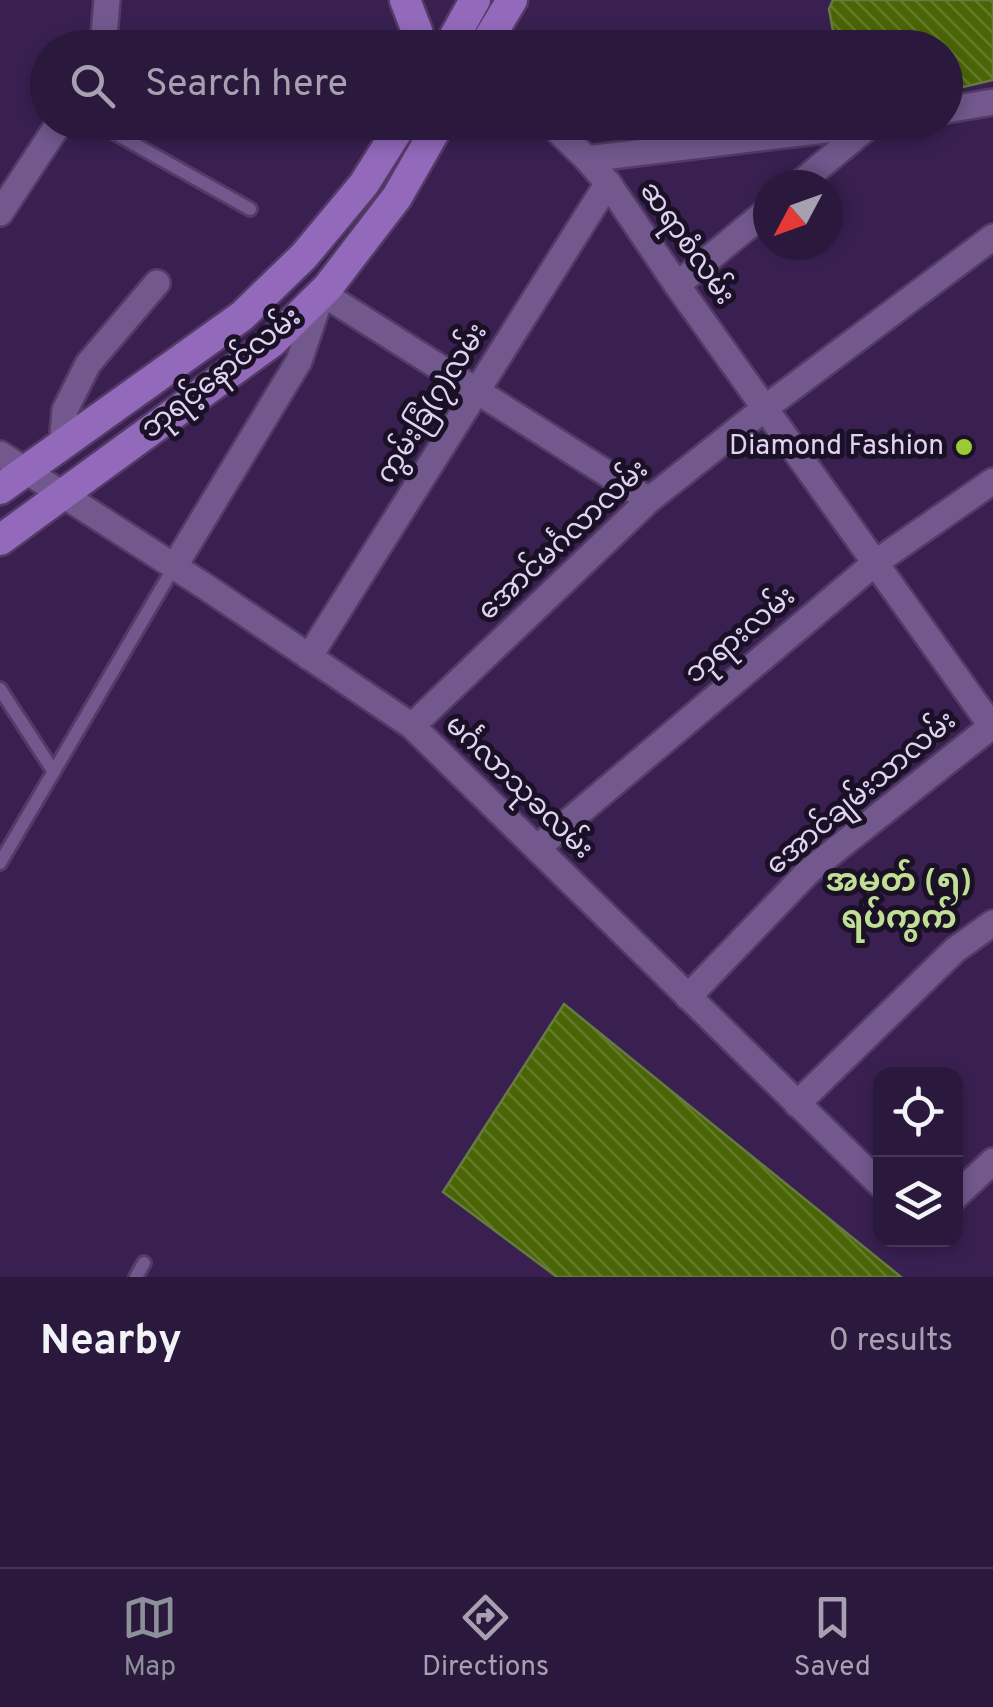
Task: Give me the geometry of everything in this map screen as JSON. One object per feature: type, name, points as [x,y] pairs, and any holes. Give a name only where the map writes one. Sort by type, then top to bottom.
[{"type":"main road","points":[[405,0],[417,30]]},
{"type":"main road","points":[[458,30],[474,0]]},
{"type":"main road","points":[[494,30],[512,0]]},
{"type":"main road","name":"ဘုရင့်နောင်လမ်း","points":[[8,472],[62,445],[242,316],[304,256],[364,184],[392,140]]},
{"type":"main road","name":"ဘုရင့်နောင်လမ်း","points":[[0,540],[272,342],[322,292],[396,197],[429,140]]},
{"type":"street","points":[[104,30],[107,0]]},
{"type":"street","points":[[963,107],[993,102]]},
{"type":"street","points":[[0,212],[48,140]]},
{"type":"street","name":"ဆရာစံလမ်း","points":[[567,140],[608,184],[992,726]]},
{"type":"street","points":[[587,159],[749,140]]},
{"type":"street","points":[[816,170],[852,140]]},
{"type":"street","name":"ကွမ်းခြံ(၇)လမ်း","points":[[309,657],[608,184]]},
{"type":"street","points":[[677,285],[753,222]]},
{"type":"street","name":"အောင်မင်္ဂလာလမ်း","points":[[412,726],[649,500],[993,237]]},
{"type":"street","points":[[62,445],[65,410],[88,364],[157,282]]},
{"type":"street","points":[[174,567],[299,361],[322,292],[649,500]]},
{"type":"street","name":"မင်္ဂလာသုခလမ်း","points":[[8,472],[65,495],[412,726],[873,1177]]},
{"type":"street","name":"ဘုရားလမ်း","points":[[537,848],[875,563],[993,482]]},
{"type":"street","name":"အောင်ချမ်းသာလမ်း","points":[[688,997],[809,871],[992,726]]},
{"type":"street","points":[[797,1104],[955,950],[993,923]]},
{"type":"street","points":[[963,1191],[990,1171]]},
{"type":"lane","points":[[127,140],[250,209]]},
{"type":"lane","points":[[0,863],[174,567]]},
{"type":"lane","points":[[0,689],[54,772]]},
{"type":"lane","points":[[136,1277],[144,1263]]},
{"type":"building","points":[[833,0],[993,0],[993,80],[963,87],[963,30],[833,30],[829,9]]},
{"type":"building","points":[[564,1004],[901,1277],[557,1277],[443,1192]]},
{"type":"place","name":"Diamond Fashion","points":[[964,447]]},
{"type":"district","name":"အမှတ် (၅) ရပ်ကွက်","points":[[899,902]]}]
